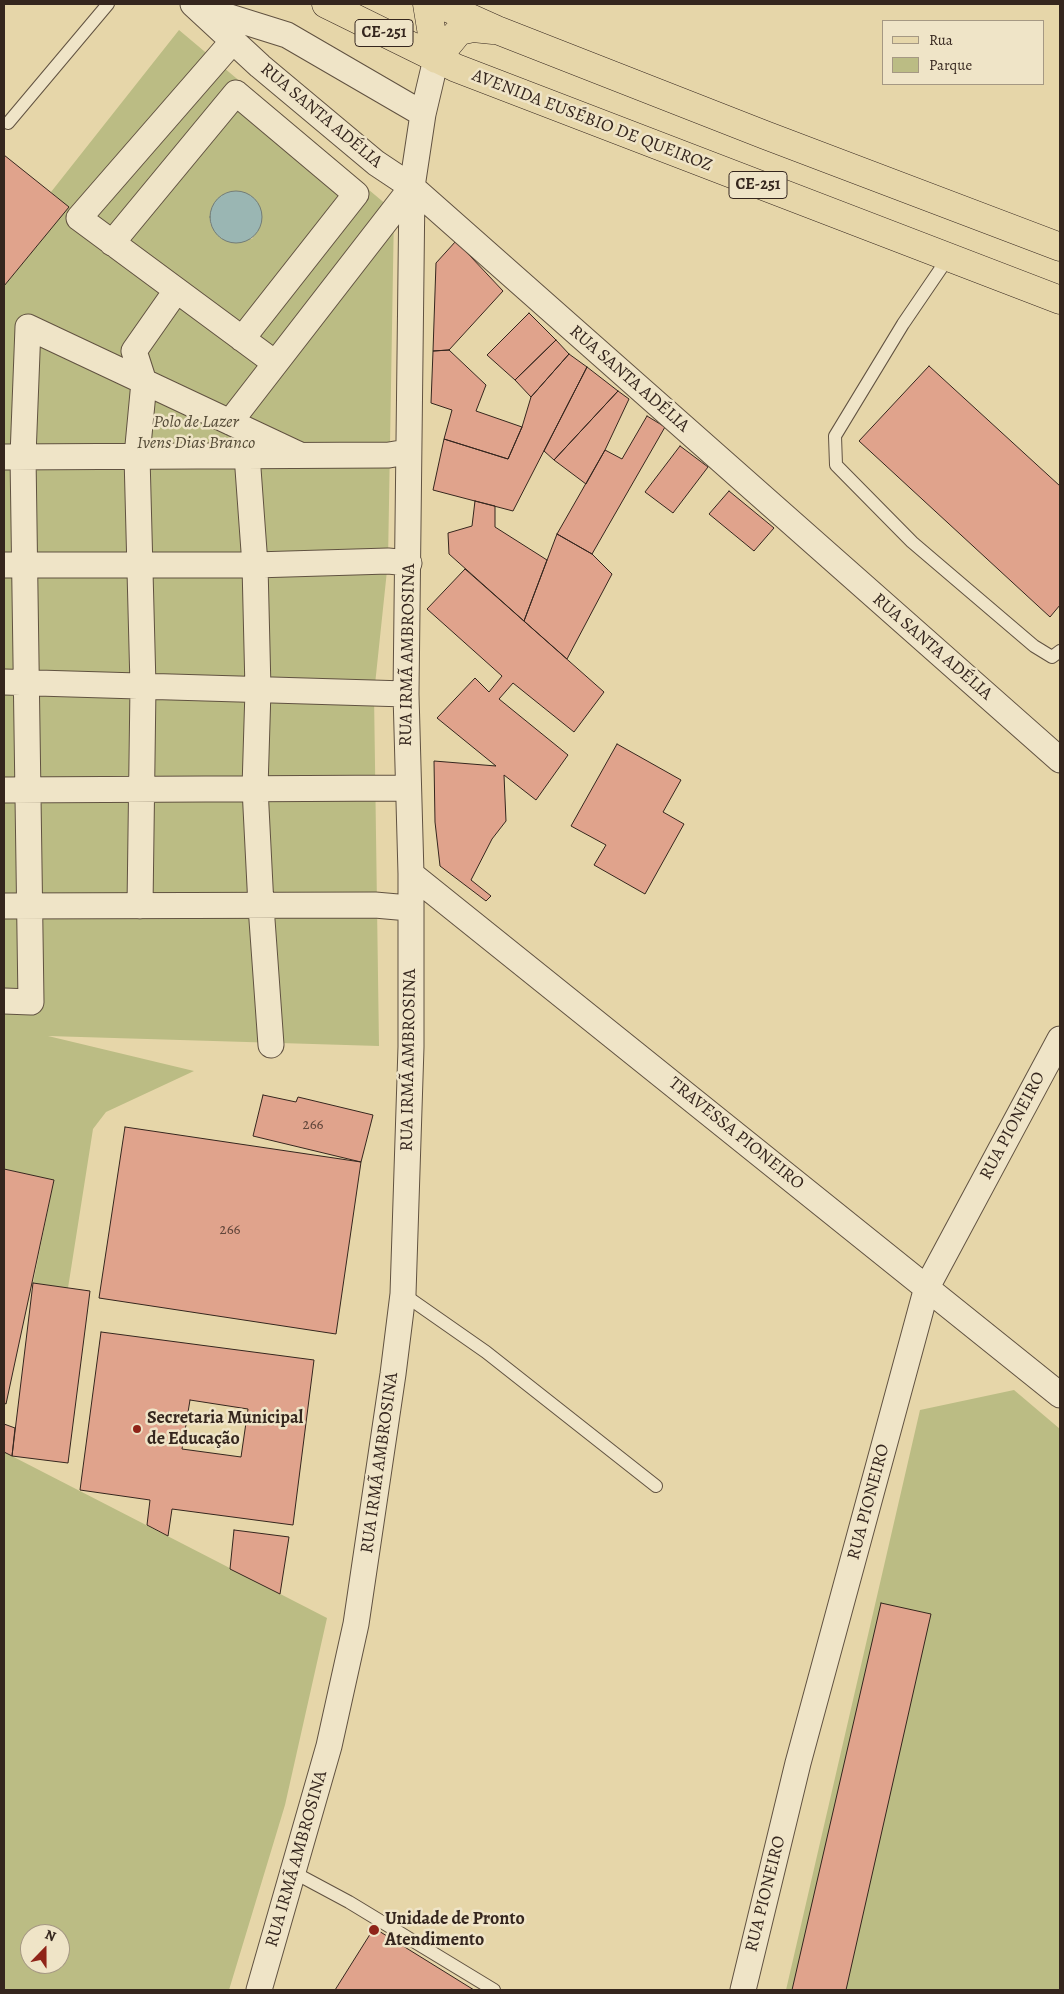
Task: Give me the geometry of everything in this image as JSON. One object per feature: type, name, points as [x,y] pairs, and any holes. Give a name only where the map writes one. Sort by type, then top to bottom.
[{"type":"main road","points":[[329,5],[357,9],[368,4]]},
{"type":"main road","points":[[427,4],[446,63]]},
{"type":"main road","name":"CE-251","points":[[439,4],[497,30],[765,136],[1060,246]]},
{"type":"main road","name":"AVENIDA EUSÉBIO DE QUEIROZ","points":[[329,5],[446,63],[1060,300]]},
{"type":"main road","points":[[446,63],[452,36],[459,31],[473,28],[497,30]]},
{"type":"street","name":"RUA SANTA ADÉLIA","points":[[195,6],[260,66],[376,163],[412,187],[1060,760]]},
{"type":"street","points":[[195,6],[287,35],[423,114]]},
{"type":"street","points":[[233,41],[80,218],[176,292],[276,363]]},
{"type":"street","name":"RUA IRMÃ AMBROSINA","points":[[259,1990],[329,1746],[356,1624],[393,1374],[402,1294],[407,1218],[411,1047],[406,694],[409,563],[407,452],[412,187],[423,114],[446,63]]},
{"type":"street","points":[[112,243],[260,66]]},
{"type":"street","points":[[236,93],[356,194]]},
{"type":"street","points":[[242,339],[356,194],[376,163]]},
{"type":"street","points":[[271,1045],[255,788],[258,690],[255,565],[247,455],[239,427],[276,363],[412,187]]},
{"type":"street","points":[[140,906],[143,686],[137,456],[144,382],[134,351],[176,292]]},
{"type":"street","points":[[4,1001],[31,1002],[30,906],[16,790],[13,457],[28,327],[300,455]]},
{"type":"street","points":[[13,457],[389,455],[407,452]]},
{"type":"street","points":[[14,565],[140,563],[255,565],[388,561],[409,563]]},
{"type":"street","points":[[15,682],[406,694]]},
{"type":"street","points":[[16,790],[408,788]]},
{"type":"street","name":"TRAVESSA PIONEIRO","points":[[410,874],[1060,1395]]},
{"type":"street","points":[[4,906],[376,905],[410,908]]},
{"type":"street","name":"RUA PIONEIRO","points":[[743,1990],[798,1763],[927,1287],[1060,1038]]},
{"type":"lane","points":[[8,123],[108,4]]},
{"type":"lane","points":[[948,258],[903,324],[835,436],[836,465],[912,542],[1034,646],[1052,657],[1060,651]]},
{"type":"lane","points":[[402,1294],[486,1352],[656,1486]]},
{"type":"lane","points":[[293,1872],[349,1902],[494,1990]]},
{"type":"green space","name":"Polo de Lazer Ivens Dias Branco","points":[[179,30],[394,211],[388,561],[374,694],[379,1046],[48,1036],[194,1071],[106,1112],[93,1129],[68,1288],[33,1283],[54,1180],[4,1169],[4,286],[68,207],[51,192]],"holes":[[[243,192],[261,225],[252,239],[220,238],[210,223],[225,193]]]},
{"type":"green space","points":[[1014,1390],[1060,1429],[1060,1990],[786,1990],[920,1410]]},
{"type":"green space","points":[[4,1452],[327,1618],[285,1805],[229,1990],[4,1990]]},
{"type":"water","points":[[231,191],[241,191],[251,195],[258,202],[262,217],[258,232],[251,239],[241,243],[231,243],[221,239],[214,232],[210,222],[210,212],[214,202],[221,195]]},
{"type":"building","points":[[4,155],[69,207],[4,286]]},
{"type":"building","points":[[456,241],[503,291],[449,350],[433,351],[436,263]]},
{"type":"building","points":[[529,313],[556,340],[515,380],[487,355]]},
{"type":"building","points":[[556,340],[569,354],[531,397],[515,380]]},
{"type":"building","points":[[449,350],[486,385],[476,411],[522,427],[508,459],[444,439],[452,410],[431,403],[433,351]]},
{"type":"building","points":[[569,354],[587,367],[513,511],[433,490],[444,439],[508,459],[522,427],[531,397]]},
{"type":"building","points":[[929,366],[1060,486],[1060,605],[1050,617],[859,441]]},
{"type":"building","points":[[587,367],[618,391],[554,460],[544,451]]},
{"type":"building","points":[[618,391],[629,399],[605,450],[586,484],[554,460]]},
{"type":"building","points":[[647,416],[665,427],[592,554],[557,534],[605,450],[622,459]]},
{"type":"building","points":[[680,446],[708,467],[673,513],[645,492]]},
{"type":"building","points":[[729,491],[774,528],[754,551],[709,514]]},
{"type":"building","points":[[475,501],[495,506],[495,527],[547,560],[524,621],[449,554],[448,533],[472,526]]},
{"type":"building","points":[[557,534],[592,554],[612,574],[567,659],[524,621]]},
{"type":"building","points":[[465,569],[604,692],[574,732],[513,683],[499,699],[568,755],[536,800],[504,775],[506,821],[492,839],[471,880],[491,896],[486,901],[440,866],[435,822],[434,761],[496,766],[437,718],[475,678],[489,692],[502,676],[427,609]]},
{"type":"building","points":[[617,744],[681,780],[663,812],[684,824],[645,894],[594,865],[606,845],[571,826]]},
{"type":"building","points":[[263,1095],[296,1102],[298,1097],[373,1115],[361,1162],[253,1136]]},
{"type":"building","points":[[125,1127],[361,1162],[336,1334],[99,1298]]},
{"type":"building","points":[[4,1169],[54,1180],[6,1404],[4,1403]]},
{"type":"building","points":[[33,1283],[90,1291],[68,1463],[12,1456]]},
{"type":"building","name":"Secretaria Municipal de Educação","points":[[101,1332],[314,1360],[293,1525],[172,1509],[168,1536],[147,1525],[150,1500],[80,1490]],"holes":[[[190,1400],[248,1409],[241,1457],[182,1449]]]},
{"type":"building","points":[[4,1424],[15,1428],[12,1456],[4,1452]]},
{"type":"building","points":[[234,1530],[289,1537],[280,1594],[230,1569]]},
{"type":"building","points":[[881,1603],[931,1614],[846,1990],[792,1990]]},
{"type":"building","points":[[374,1928],[474,1990],[335,1990]]},
{"type":"place","name":"Secretaria Municipal de Educação","points":[[137,1429]]},
{"type":"place","name":"Unidade de Pronto Atendimento","points":[[374,1930]]}]
